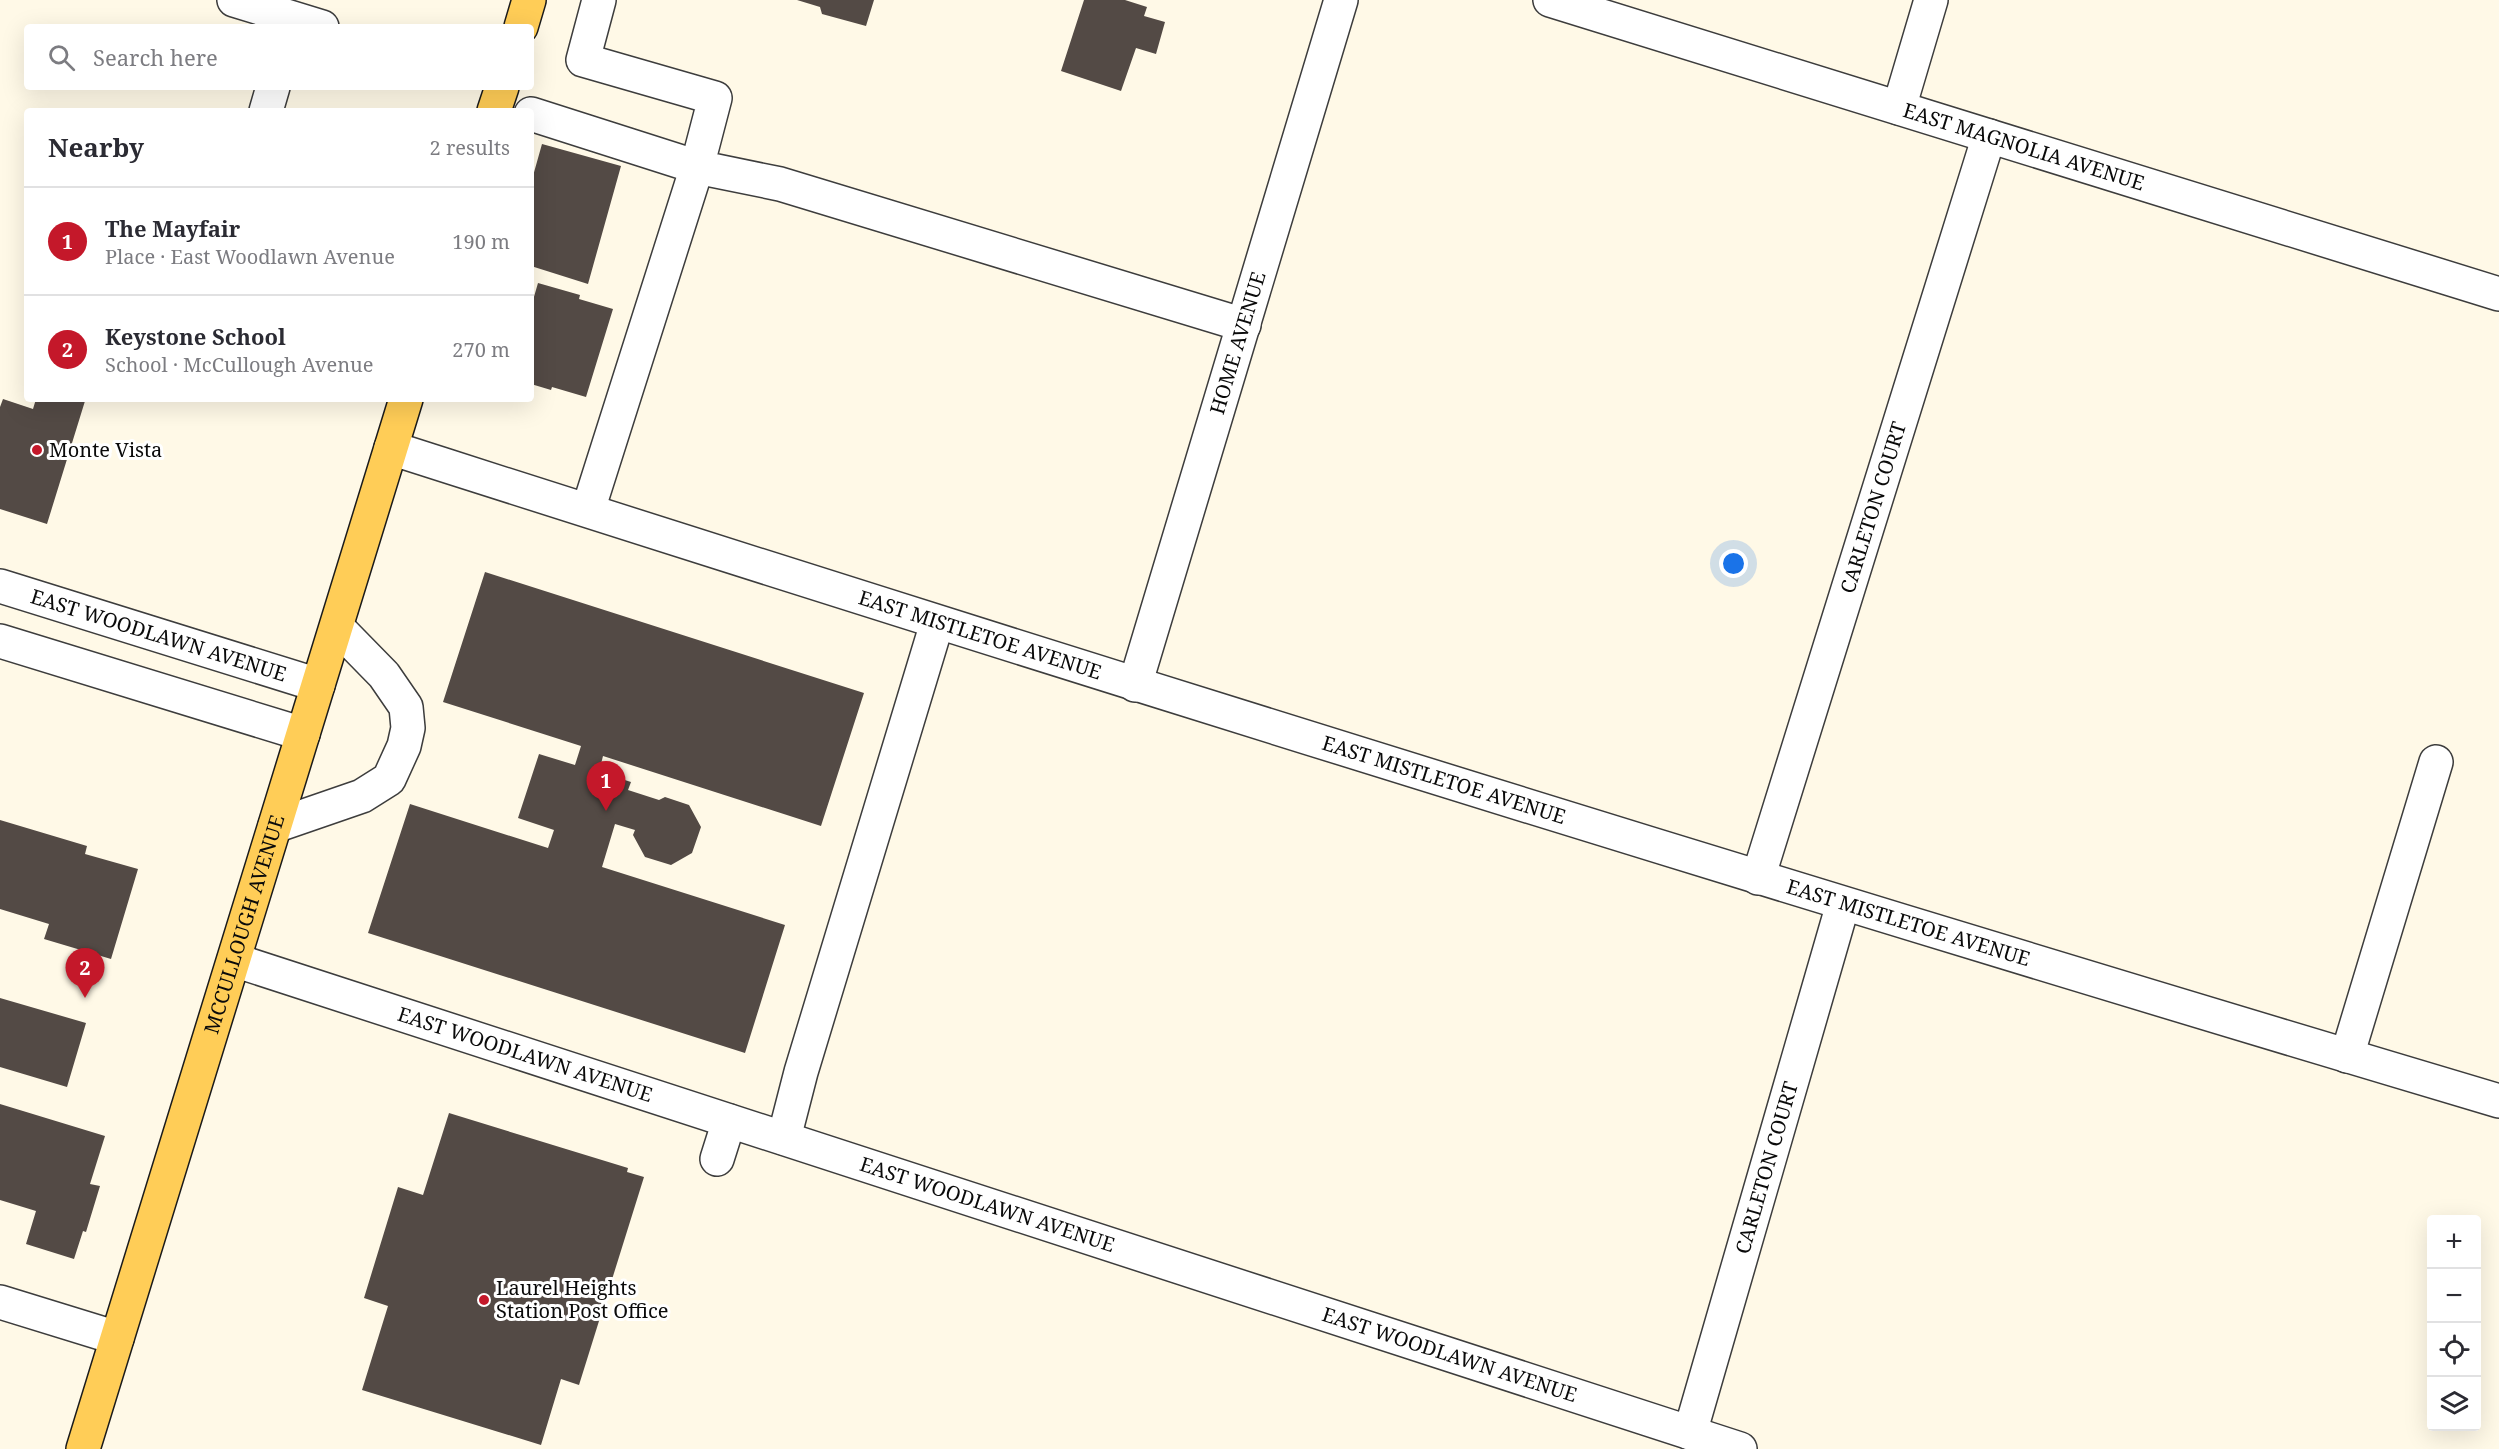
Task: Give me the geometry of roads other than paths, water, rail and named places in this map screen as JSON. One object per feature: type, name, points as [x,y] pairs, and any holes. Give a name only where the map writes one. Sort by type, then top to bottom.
[{"type":"main road","points":[[522,24],[529,0]]},
{"type":"main road","name":"MCCULLOUGH AVENUE","points":[[83,1449],[405,402]]},
{"type":"street","points":[[234,0],[301,24]]},
{"type":"street","points":[[588,510],[697,167],[715,98],[583,60],[599,0]]},
{"type":"street","name":"HOME AVENUE","points":[[1135,685],[1341,0]]},
{"type":"street","name":"EAST MAGNOLIA AVENUE","points":[[1550,0],[2499,294]]},
{"type":"street","points":[[1899,108],[1931,0]]},
{"type":"street","points":[[267,108],[272,90]]},
{"type":"street","points":[[534,115],[697,167],[780,184],[1244,325]]},
{"type":"street","name":"CARLETON COURT","points":[[1758,878],[1989,136]]},
{"type":"street","name":"EAST MISTLETOE AVENUE","points":[[391,448],[937,623],[1758,878],[2499,1101]]},
{"type":"street","name":"EAST WOODLAWN AVENUE","points":[[0,586],[318,685]]},
{"type":"street","points":[[784,1138],[801,1072],[937,623]]},
{"type":"street","points":[[274,826],[362,796],[389,779],[404,746],[408,728],[406,707],[384,675],[337,627]]},
{"type":"street","points":[[0,641],[303,734]]},
{"type":"street","points":[[2347,1056],[2436,762]]},
{"type":"street","name":"CARLETON COURT","points":[[1690,1433],[1844,904]]},
{"type":"street","name":"EAST WOODLAWN AVENUE","points":[[234,960],[1740,1449]]},
{"type":"street","points":[[717,1159],[729,1121]]},
{"type":"street","points":[[0,1302],[117,1338]]},
{"type":"place","name":"Monte Vista","points":[[37,450]]},
{"type":"place","name":"The Mayfair","points":[[606,811]]},
{"type":"place","name":"Keystone School","points":[[85,998]]},
{"type":"place","name":"Laurel Heights Station Post Office","points":[[484,1300]]}]
